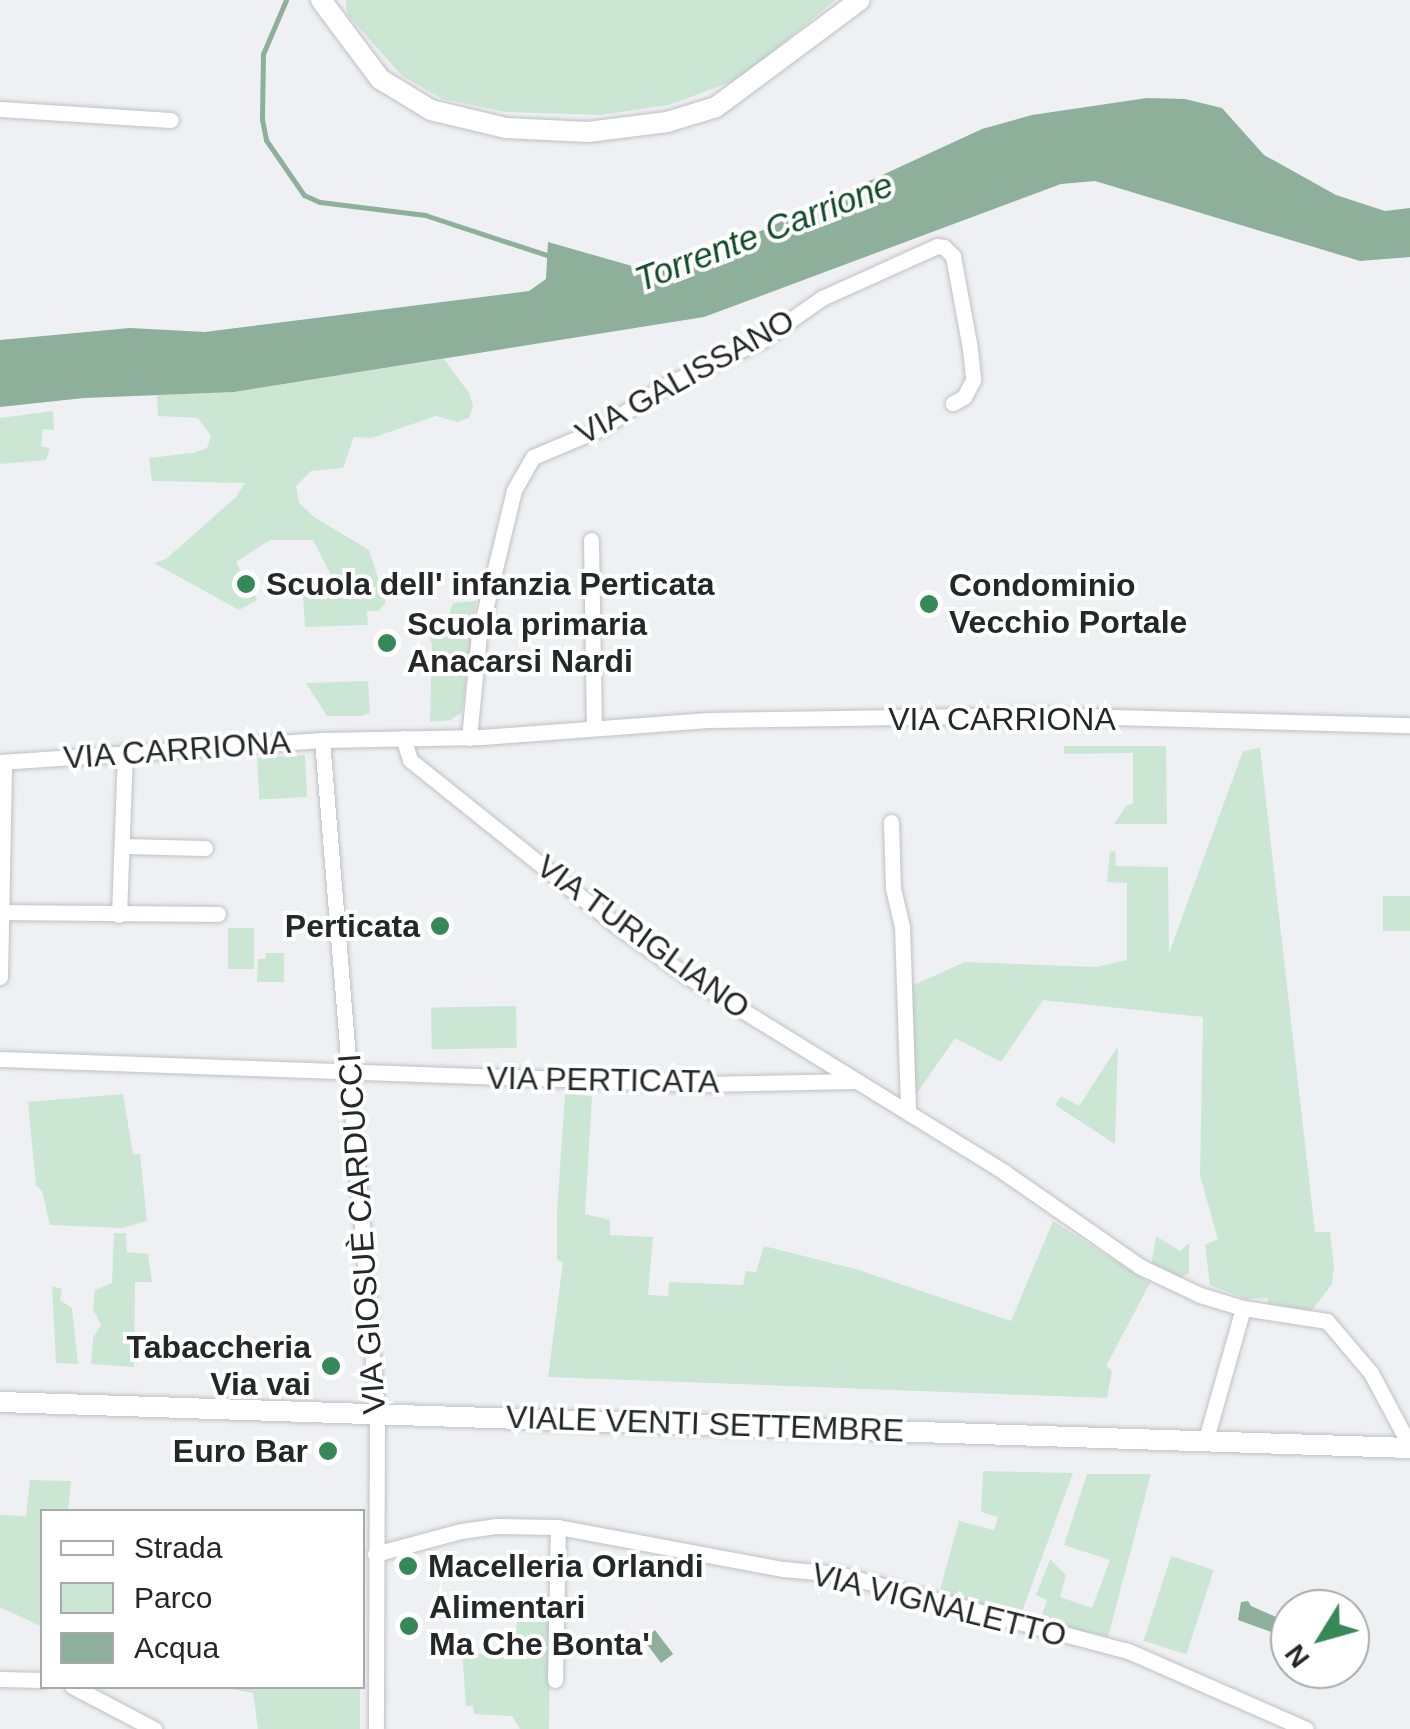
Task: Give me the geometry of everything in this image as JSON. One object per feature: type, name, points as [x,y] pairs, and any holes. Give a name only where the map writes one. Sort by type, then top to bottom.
[{"type":"main road","points":[[321,0],[345,38],[380,79],[418,103],[506,128],[588,132],[668,122],[716,107],[860,0]]},
{"type":"main road","name":"VIALE VENTI SETTEMBRE","points":[[0,1402],[1410,1447]]},
{"type":"street","points":[[0,109],[170,120]]},
{"type":"street","name":"VIA GALISSANO","points":[[469,738],[479,635],[514,490],[533,457],[602,428],[662,387],[762,340],[822,298],[936,246],[944,246],[952,256],[970,349],[973,380],[964,397],[953,403]]},
{"type":"street","points":[[591,540],[594,726]]},
{"type":"street","name":"VIA CARRIONA","points":[[2,762],[322,740],[469,738],[708,720],[1042,715],[1410,725]]},
{"type":"street","name":"VIA TURIGLIANO","points":[[404,738],[410,760],[605,917],[687,976],[908,1110],[1139,1266],[1200,1295],[1242,1308],[1302,1321],[1326,1321],[1371,1373],[1410,1447]]},
{"type":"street","name":"VIA GIOSUÈ CARDUCCI","points":[[322,740],[377,1412],[376,1729]]},
{"type":"street","points":[[119,915],[125,751]]},
{"type":"street","points":[[0,977],[2,762]]},
{"type":"street","points":[[891,822],[893,888],[902,926],[908,1110]]},
{"type":"street","points":[[122,846],[205,848]]},
{"type":"street","points":[[0,912],[218,914]]},
{"type":"street","name":"VIA PERTICATA","points":[[0,1060],[703,1084],[856,1081]]},
{"type":"street","points":[[1206,1440],[1242,1308]]},
{"type":"street","points":[[555,1680],[558,1527]]},
{"type":"street","name":"VIA VIGNALETTO","points":[[375,1554],[461,1531],[558,1527],[838,1574],[997,1620],[1120,1648],[1306,1729]]},
{"type":"street","points":[[0,1679],[40,1680]]},
{"type":"street","points":[[78,1689],[154,1729]]},
{"type":"green space","points":[[346,0],[835,0],[742,78],[669,105],[600,115],[506,112],[443,99],[402,76],[347,14]]},
{"type":"green space","points":[[444,359],[469,393],[473,406],[469,418],[457,422],[436,416],[372,438],[354,437],[343,468],[311,471],[296,486],[299,503],[314,517],[369,550],[386,603],[378,611],[367,611],[368,625],[305,627],[303,594],[332,577],[313,540],[270,540],[236,562],[257,600],[239,610],[154,563],[166,559],[236,497],[245,483],[152,481],[149,458],[207,448],[211,436],[198,418],[158,416],[157,395],[234,392]]},
{"type":"green space","points":[[53,411],[54,430],[43,429],[41,446],[50,448],[46,460],[0,464],[0,418]]},
{"type":"green space","points":[[476,601],[462,712],[451,720],[430,722],[432,645],[427,631],[432,624],[447,620],[453,603]]},
{"type":"green space","points":[[368,681],[370,713],[362,716],[327,716],[306,683]]},
{"type":"green space","points":[[1064,746],[1166,746],[1167,824],[1114,824],[1127,805],[1133,804],[1133,753],[1064,754]]},
{"type":"green space","points":[[1260,748],[1315,1232],[1330,1232],[1334,1266],[1332,1284],[1310,1313],[1267,1307],[1268,1298],[1246,1299],[1210,1285],[1205,1245],[1218,1239],[1200,1176],[1203,1017],[1043,1000],[1001,1062],[955,1038],[913,1099],[907,988],[965,962],[1096,967],[1127,960],[1127,883],[1107,882],[1110,852],[1115,851],[1116,866],[1168,867],[1169,953],[1243,751]]},
{"type":"green space","points":[[305,755],[307,797],[259,799],[257,758]]},
{"type":"green space","points":[[1383,896],[1410,896],[1410,931],[1383,931]]},
{"type":"green space","points":[[228,928],[254,928],[254,969],[228,969]]},
{"type":"green space","points":[[266,953],[284,953],[284,982],[257,982],[258,959],[265,959]]},
{"type":"green space","points":[[516,1006],[517,1048],[432,1049],[431,1007]]},
{"type":"green space","points":[[1118,1046],[1115,1144],[1055,1105],[1061,1096],[1079,1106]]},
{"type":"green space","points":[[123,1094],[133,1154],[140,1154],[147,1221],[122,1228],[50,1225],[42,1191],[36,1185],[28,1102]]},
{"type":"green space","points":[[565,1094],[592,1096],[585,1214],[610,1220],[610,1235],[653,1237],[648,1295],[668,1296],[669,1282],[743,1285],[746,1271],[756,1272],[764,1246],[859,1270],[1011,1321],[1053,1221],[1150,1283],[1106,1366],[1112,1371],[1107,1398],[548,1377],[563,1262],[557,1260],[557,1212]]},
{"type":"green space","points":[[114,1233],[126,1233],[127,1252],[148,1254],[152,1282],[135,1282],[134,1367],[91,1364],[93,1338],[101,1325],[93,1309],[95,1290],[112,1283]]},
{"type":"green space","points":[[1156,1236],[1180,1251],[1189,1243],[1189,1274],[1180,1277],[1151,1266]]},
{"type":"green space","points":[[52,1286],[62,1289],[60,1300],[72,1308],[78,1364],[56,1363]]},
{"type":"green space","points":[[983,1471],[1073,1473],[1020,1617],[938,1597],[959,1521],[994,1530],[998,1517],[981,1512]]},
{"type":"green space","points":[[1087,1474],[1151,1474],[1108,1637],[1040,1621],[1047,1600],[1036,1595],[1050,1559],[1066,1575],[1060,1597],[1092,1608],[1110,1560],[1064,1545]]},
{"type":"green space","points":[[30,1480],[71,1481],[68,1509],[40,1509],[40,1626],[0,1607],[0,1515],[26,1516]]},
{"type":"green space","points":[[1171,1556],[1214,1570],[1186,1655],[1143,1641]]},
{"type":"green space","points":[[550,1599],[549,1729],[520,1729],[512,1716],[474,1714],[473,1706],[466,1706],[462,1650],[474,1654],[514,1652],[519,1600]]},
{"type":"green space","points":[[231,1689],[360,1689],[360,1729],[258,1729],[253,1693]]},
{"type":"water","name":"Torrente Carrione","points":[[1147,98],[1185,99],[1222,108],[1264,155],[1336,195],[1385,211],[1410,208],[1410,257],[1360,261],[1095,181],[1061,184],[704,317],[234,392],[84,398],[0,407],[0,340],[130,328],[205,332],[529,291],[546,279],[548,242],[639,268],[662,270],[731,257],[739,241],[982,129],[1032,115]]},
{"type":"water","points":[[1248,1601],[1270,1614],[1270,1632],[1238,1620],[1241,1602]]},
{"type":"water","points":[[655,1630],[673,1654],[661,1663],[643,1639]]},
{"type":"waterway","points":[[286,0],[263,54],[262,119],[266,140],[304,195],[320,202],[425,215],[550,256]]},
{"type":"place","name":"Scuola dell' infanzia Perticata","points":[[246,584]]},
{"type":"place","name":"Condominio Vecchio Portale","points":[[929,604]]},
{"type":"place","name":"Scuola primaria Anacarsi Nardi","points":[[387,643]]},
{"type":"place","name":"Perticata","points":[[440,926]]},
{"type":"place","name":"Tabaccheria Via vai","points":[[331,1366]]},
{"type":"place","name":"Euro Bar","points":[[328,1451]]},
{"type":"place","name":"Macelleria Orlandi","points":[[408,1566]]},
{"type":"place","name":"Alimentari Ma Che Bonta'","points":[[409,1626]]}]
